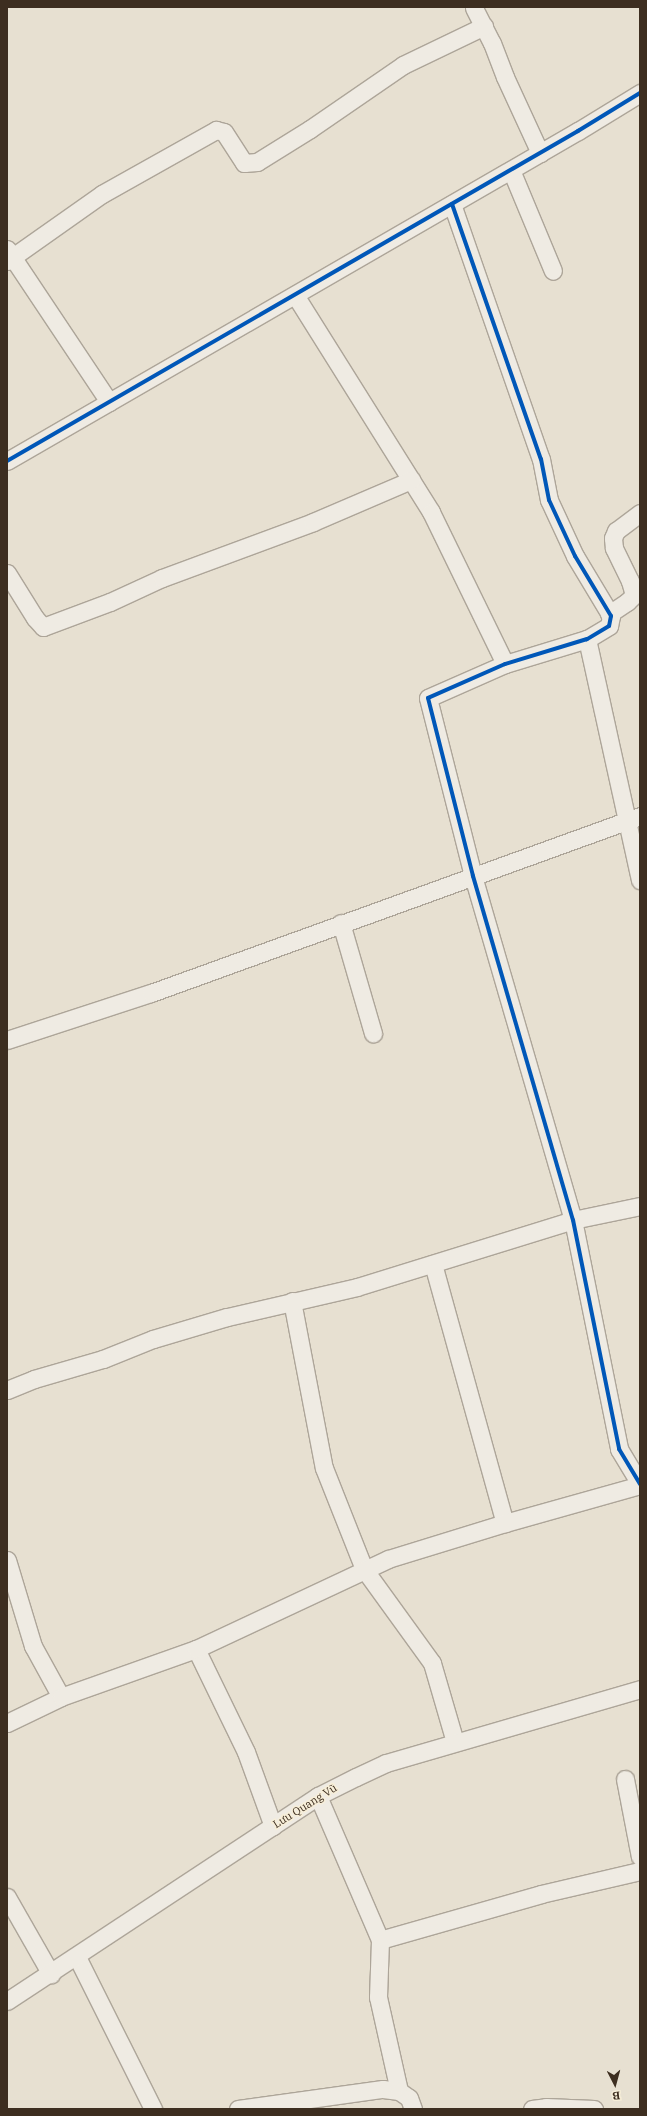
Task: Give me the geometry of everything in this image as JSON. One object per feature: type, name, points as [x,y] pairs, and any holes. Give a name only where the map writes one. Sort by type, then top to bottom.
[{"type":"street","points":[[474,8],[484,26],[540,153]]},
{"type":"street","points":[[109,402],[9,256],[102,194],[216,130],[224,132],[244,163],[257,162],[310,129],[404,65],[484,26]]},
{"type":"street","points":[[7,461],[511,170],[640,93]]},
{"type":"street","points":[[511,170],[553,271]]},
{"type":"street","points":[[7,1723],[60,1697],[196,1649],[364,1569],[437,1543],[640,1484],[619,1449],[573,1220],[473,876],[428,698],[505,664],[586,639],[609,626],[611,616],[575,556],[549,500],[541,460],[452,204]]},
{"type":"street","points":[[295,295],[431,512],[505,664]]},
{"type":"street","points":[[7,573],[35,618],[44,627],[110,602],[162,578],[313,522],[411,480]]},
{"type":"street","points":[[609,614],[627,602],[634,595],[630,581],[614,548],[613,538],[616,531],[640,513]]},
{"type":"street","points":[[586,639],[633,818],[640,880]]},
{"type":"street","points":[[7,1040],[150,993],[633,818]]},
{"type":"street","points":[[342,923],[373,1033]]},
{"type":"street","points":[[7,1390],[34,1379],[103,1358],[153,1339],[227,1317],[356,1287],[573,1220],[640,1206]]},
{"type":"street","points":[[432,1264],[505,1523]]},
{"type":"street","points":[[292,1301],[324,1468],[364,1569],[432,1663],[456,1742]]},
{"type":"street","points":[[7,1560],[33,1646],[60,1697]]},
{"type":"street","points":[[196,1649],[246,1752],[273,1826]]},
{"type":"street","name":"Lưu Quang Vũ","points":[[7,2002],[318,1796],[386,1763],[640,1689]]},
{"type":"street","points":[[625,1778],[640,1857]]},
{"type":"street","points":[[318,1796],[380,1940],[378,1997],[399,2091]]},
{"type":"street","points":[[380,1940],[541,1894],[640,1871]]},
{"type":"street","points":[[7,1897],[51,1974]]},
{"type":"street","points":[[76,1957],[153,2109]]},
{"type":"street","points":[[238,2109],[383,2089],[399,2091],[409,2098],[414,2109]]},
{"type":"street","points":[[532,2109],[546,2107],[594,2109]]},
{"type":"cycle path","points":[[7,461],[578,131],[640,93]]},
{"type":"cycle path","points":[[452,204],[541,459],[549,500],[575,556],[611,616],[609,626],[587,639],[505,664],[428,698],[473,876],[573,1220],[619,1449],[640,1484]]}]
